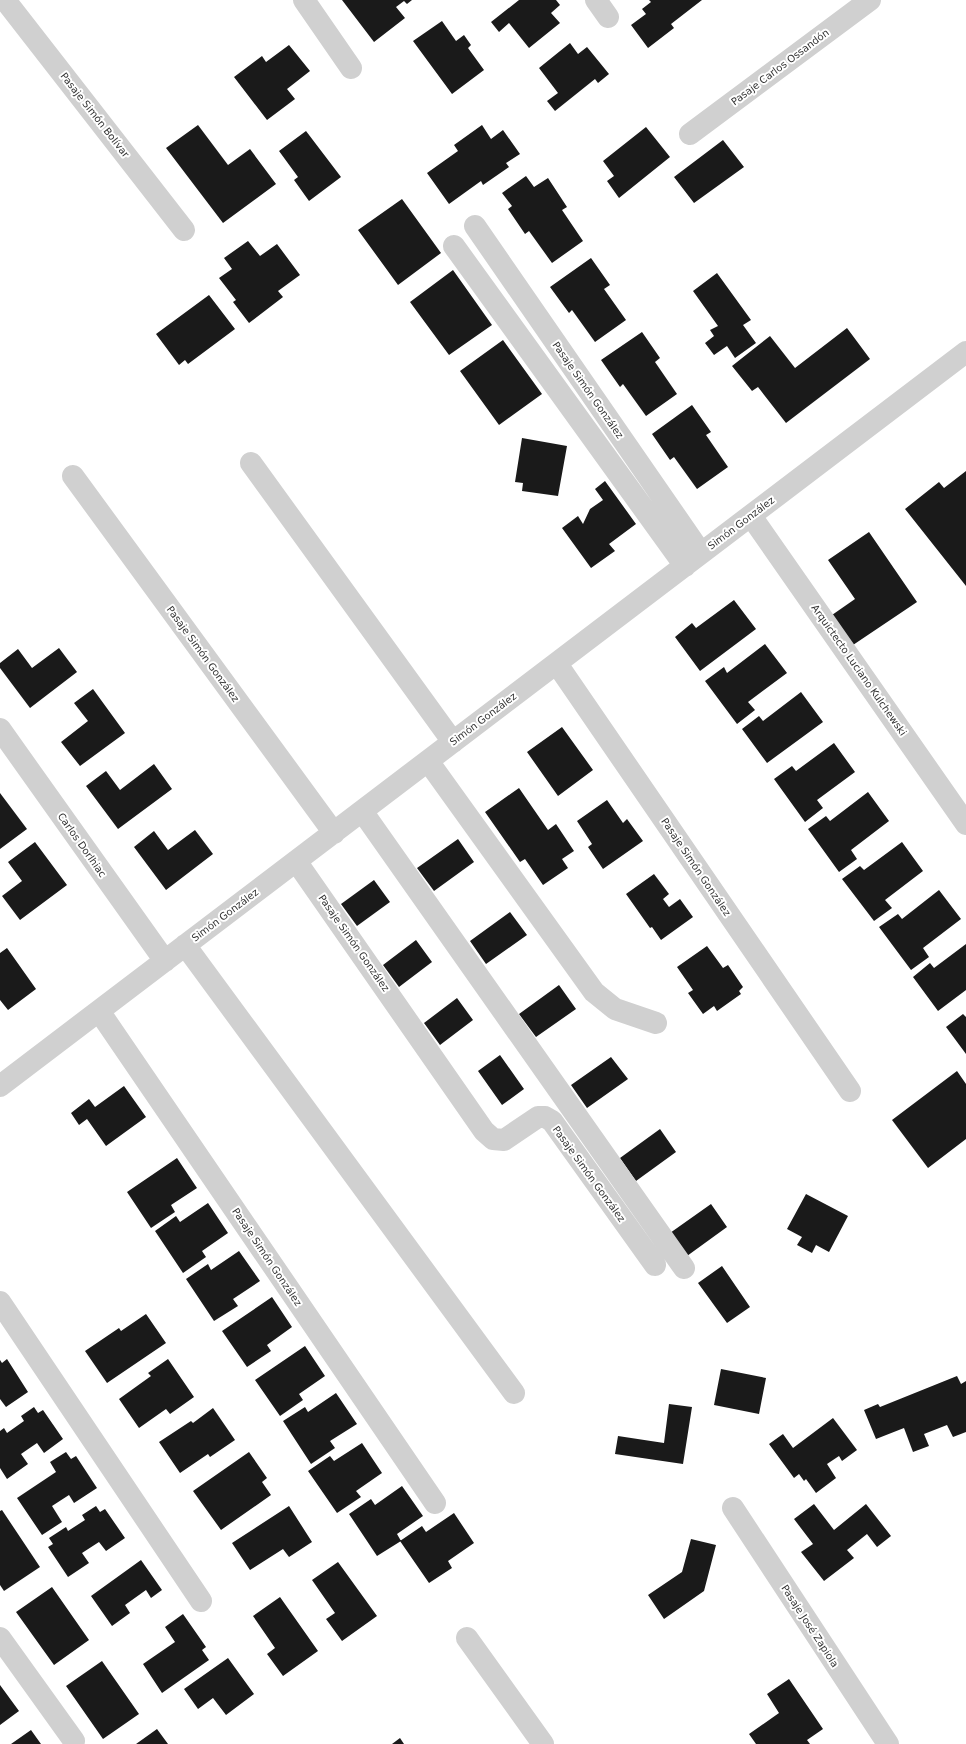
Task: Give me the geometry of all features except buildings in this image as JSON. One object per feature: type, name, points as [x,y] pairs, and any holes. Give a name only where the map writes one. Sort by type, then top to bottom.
[{"type":"street","name":"Pasaje Simón Bolívar","points":[[5,0],[184,230]]},
{"type":"street","points":[[304,0],[351,68]]},
{"type":"street","name":"Pasaje Carlos Ossandón","points":[[690,134],[870,0]]},
{"type":"street","name":"Pasaje Simón González","points":[[475,226],[693,560]]},
{"type":"street","points":[[454,246],[693,560]]},
{"type":"street","name":"Simón González","points":[[1,1082],[99,1011],[966,352]]},
{"type":"street","points":[[251,463],[453,742]]},
{"type":"street","name":"Pasaje Simón González","points":[[73,476],[334,833]]},
{"type":"street","name":"Arquictecto Luciano Kulchewski","points":[[751,516],[966,824]]},
{"type":"street","name":"Pasaje Simón González","points":[[557,664],[850,1091]]},
{"type":"street","name":"Carlos Dorlhiac","points":[[0,729],[164,961]]},
{"type":"street","points":[[428,761],[594,992],[615,1009],[656,1023]]},
{"type":"street","points":[[362,810],[684,1268]]},
{"type":"street","name":"Pasaje Simón González","points":[[296,861],[484,1131],[493,1139],[504,1140],[538,1117],[545,1117],[552,1121],[655,1265]]},
{"type":"street","points":[[185,945],[514,1393]]},
{"type":"street","name":"Pasaje Simón González","points":[[99,1011],[435,1503]]},
{"type":"street","points":[[0,1302],[201,1601]]},
{"type":"street","name":"Pasaje José Zapiola","points":[[733,1508],[888,1744]]},
{"type":"street","points":[[0,1638],[74,1741]]},
{"type":"street","points":[[467,1638],[544,1744]]}]
